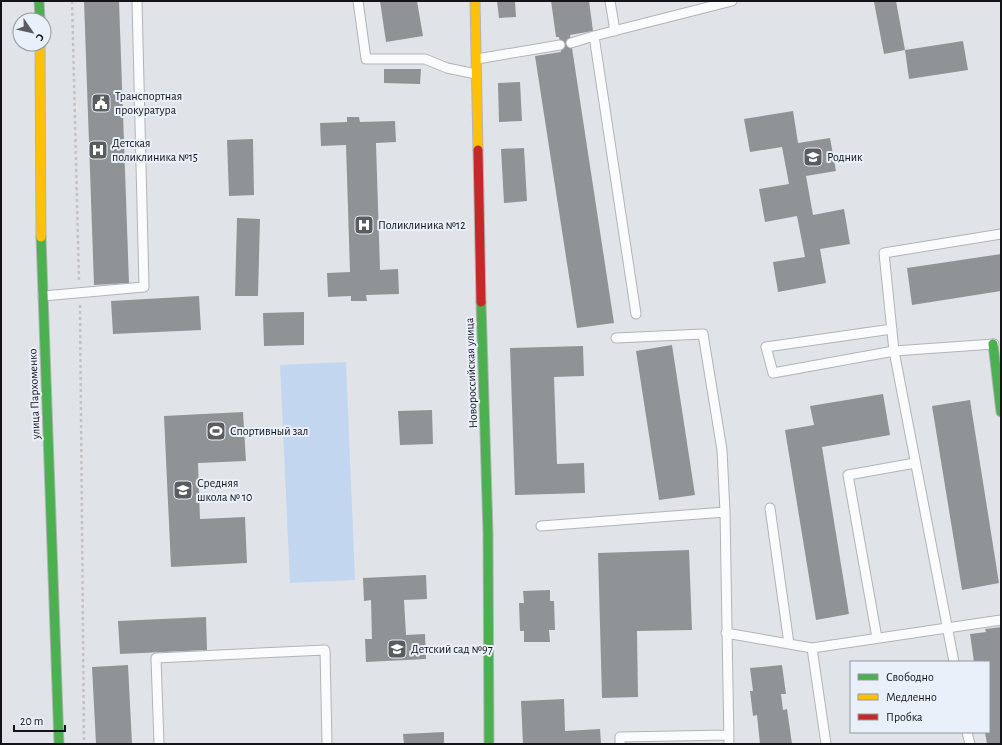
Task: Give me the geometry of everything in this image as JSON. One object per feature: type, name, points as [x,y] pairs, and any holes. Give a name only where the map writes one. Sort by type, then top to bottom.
[{"type":"street","points":[[40,1],[40,12]]},
{"type":"street","name":"Новороссийская улица","points":[[475,1],[481,308],[488,533],[489,744]]},
{"type":"street","name":"улица Пархоменко","points":[[40,52],[37,206],[43,296],[58,744]]},
{"type":"street","points":[[997,343],[1001,412]]},
{"type":"lane","points":[[43,296],[144,287],[137,1]]},
{"type":"lane","points":[[358,1],[366,59],[425,59],[447,68],[476,74]]},
{"type":"lane","points":[[610,1],[615,31]]},
{"type":"lane","points":[[571,43],[732,1]]},
{"type":"lane","points":[[594,36],[636,314]]},
{"type":"lane","points":[[477,59],[560,45]]},
{"type":"lane","points":[[954,661],[894,351],[884,253],[1001,234]]},
{"type":"lane","points":[[892,329],[766,347],[773,373],[894,351],[997,343]]},
{"type":"lane","points":[[616,338],[703,334],[722,450],[729,739],[620,737],[620,744]]},
{"type":"lane","points":[[878,638],[848,475],[915,463]]},
{"type":"lane","points":[[770,508],[789,644]]},
{"type":"lane","points":[[541,526],[724,512]]},
{"type":"lane","points":[[726,633],[812,648],[1001,620]]},
{"type":"lane","points":[[812,648],[826,744]]},
{"type":"lane","points":[[158,744],[156,658],[324,650],[328,744]]},
{"type":"lane","points":[[967,733],[970,744]]},
{"type":"path","points":[[72,1],[80,293],[84,744]]},
{"type":"shaded area","points":[[346,362],[355,580],[290,583],[280,365]]},
{"type":"building","points":[[84,1],[119,1],[129,283],[94,285]]},
{"type":"building","points":[[380,1],[417,1],[423,36],[386,42]]},
{"type":"building","points":[[497,1],[515,1],[516,17],[499,18]]},
{"type":"building","points":[[551,1],[589,1],[593,31],[570,35],[614,323],[577,328],[535,56],[561,52],[559,37],[556,37]]},
{"type":"building","points":[[896,1],[905,50],[884,54],[874,2]]},
{"type":"building","points":[[963,41],[968,70],[909,79],[905,50]]},
{"type":"building","points":[[384,69],[421,69],[420,84],[384,83]]},
{"type":"building","points":[[520,82],[522,121],[499,122],[498,83]]},
{"type":"building","points":[[793,111],[798,143],[830,138],[836,171],[806,176],[813,215],[844,209],[850,244],[820,249],[826,283],[778,292],[773,262],[805,257],[797,216],[765,222],[759,189],[789,184],[782,147],[750,152],[744,119]]},
{"type":"building","name":"Поликлиника №12","points":[[347,117],[359,117],[360,122],[395,121],[396,142],[376,143],[380,270],[398,269],[399,294],[366,295],[367,301],[351,301],[351,296],[328,297],[327,273],[350,272],[346,145],[321,146],[320,123],[347,122]]},
{"type":"building","points":[[253,139],[254,195],[229,196],[227,140]]},
{"type":"building","points":[[524,148],[527,201],[504,203],[501,149]]},
{"type":"building","points":[[237,218],[260,219],[258,296],[235,296]]},
{"type":"building","points":[[1001,254],[1001,291],[912,305],[907,268]]},
{"type":"building","points":[[199,296],[201,330],[113,334],[111,301]]},
{"type":"building","points":[[304,312],[304,345],[264,346],[263,313]]},
{"type":"building","points":[[672,345],[695,495],[659,500],[636,351]]},
{"type":"building","points":[[583,346],[584,376],[554,377],[557,464],[584,463],[585,493],[515,495],[510,348]]},
{"type":"building","points":[[883,394],[890,435],[822,447],[849,614],[816,620],[785,430],[814,425],[810,406]]},
{"type":"building","points":[[970,400],[999,583],[962,590],[932,406]]},
{"type":"building","points":[[432,410],[433,444],[400,445],[398,411]]},
{"type":"building","name":"Средняя школа № 10","points":[[243,412],[246,461],[198,463],[200,519],[245,517],[247,563],[171,567],[164,416]]},
{"type":"building","points":[[689,550],[692,630],[637,631],[638,697],[602,698],[598,553]]},
{"type":"building","name":"Детский сад №97","points":[[426,575],[427,599],[404,600],[406,635],[425,634],[426,659],[366,662],[365,639],[372,639],[371,600],[364,601],[363,578]]},
{"type":"building","points":[[550,590],[550,601],[554,601],[555,630],[549,630],[550,642],[524,642],[524,631],[520,631],[519,603],[524,603],[523,591]]},
{"type":"building","points":[[206,617],[207,650],[120,654],[118,621]]},
{"type":"building","points":[[1001,627],[1001,744],[987,744],[985,733],[990,733],[990,661],[974,661],[970,634],[986,632],[985,629]]},
{"type":"building","points":[[128,665],[132,744],[96,744],[92,667]]},
{"type":"building","points":[[782,665],[786,694],[781,694],[783,710],[787,709],[792,744],[760,744],[757,715],[753,716],[750,691],[753,691],[750,668]]},
{"type":"building","points":[[564,699],[565,731],[600,729],[601,743],[523,744],[521,701]]},
{"type":"building","points":[[444,732],[444,744],[404,744],[403,734]]},
{"type":"traffic: fast","points":[[39,1],[40,12]]},
{"type":"traffic: fast","points":[[41,237],[59,744]]},
{"type":"traffic: fast","points":[[481,302],[488,533],[489,744]]},
{"type":"traffic: fast","points":[[993,344],[1001,412]]},
{"type":"traffic: slow","points":[[475,1],[478,150]]},
{"type":"traffic: slow","points":[[40,52],[41,237]]},
{"type":"traffic: jam","points":[[478,150],[481,302]]},
{"type":"place","name":"Транспортная прокуратура","points":[[101,103]]},
{"type":"place","name":"Детская поликлиника №15","points":[[98,150]]},
{"type":"place","name":"Родник","points":[[813,157]]},
{"type":"place","name":"Поликлиника №12","points":[[364,225]]},
{"type":"place","name":"Спортивный зал","points":[[216,431]]},
{"type":"place","name":"Средняя школа № 10","points":[[183,490]]},
{"type":"place","name":"Детский сад №97","points":[[397,649]]}]
